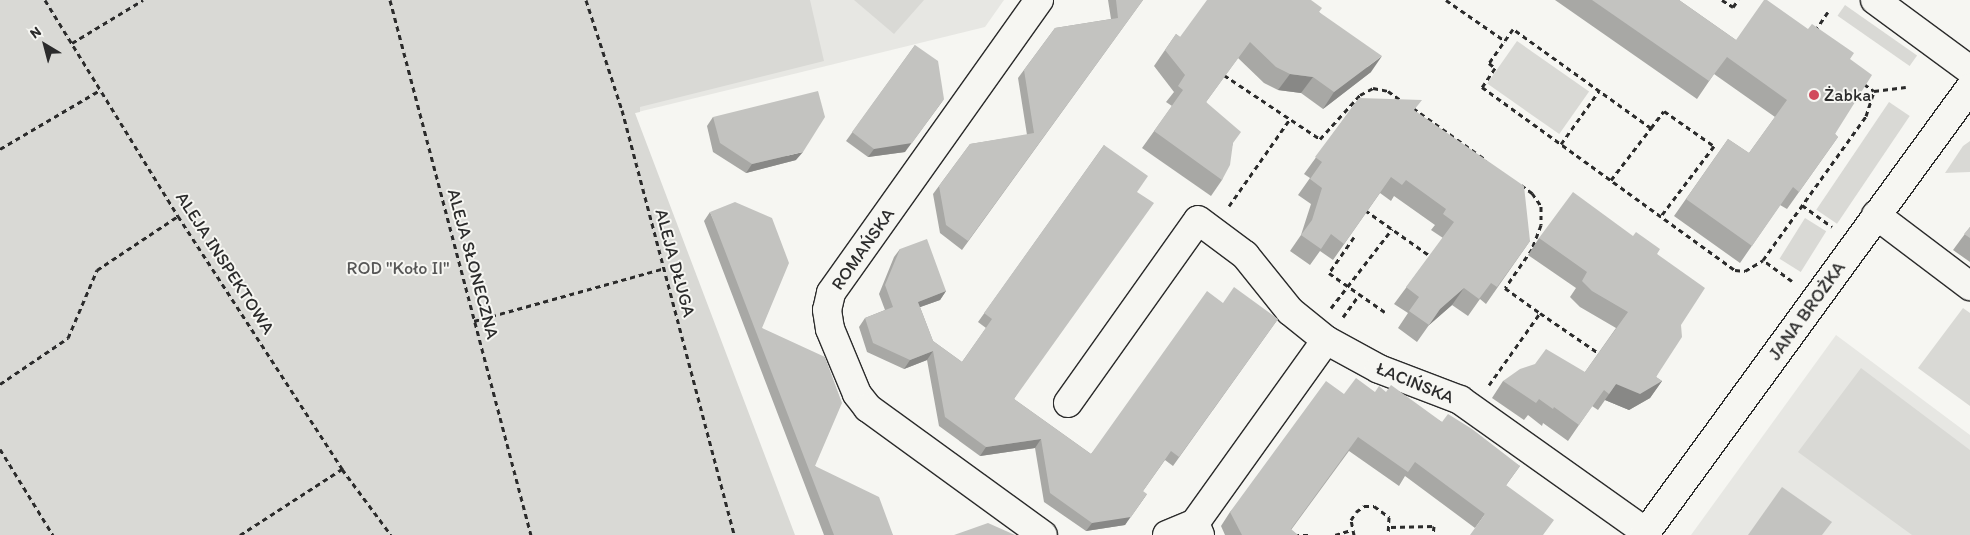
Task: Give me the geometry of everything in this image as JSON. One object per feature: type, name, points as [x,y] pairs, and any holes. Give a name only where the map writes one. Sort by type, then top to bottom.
[{"type":"street","name":"ROMAŃSKA","points":[[1039,0],[831,293],[827,310],[830,328],[850,378],[868,408],[1043,535]]},
{"type":"street","points":[[1875,0],[1970,70]]},
{"type":"street","name":"JANA BROŻKA","points":[[1645,534],[1970,88]]},
{"type":"street","points":[[1876,215],[1970,286]]},
{"type":"street","points":[[1068,403],[1205,225]]},
{"type":"street","name":"ŁACIŃSKA","points":[[1205,225],[1245,255],[1290,311],[1333,331],[1379,369],[1445,392],[1473,408],[1645,534]]},
{"type":"street","points":[[1167,535],[1197,529],[1333,331]]},
{"type":"path","name":"ALEJA INSPEKTOWA","points":[[45,0],[178,216],[342,469],[391,535]]},
{"type":"path","points":[[72,43],[143,0]]},
{"type":"path","name":"ALEJA SŁONECZNA","points":[[390,0],[531,535]]},
{"type":"path","name":"ALEJA DŁUGA","points":[[586,0],[622,110],[662,268],[734,535]]},
{"type":"path","points":[[1446,0],[1505,41]]},
{"type":"path","points":[[1722,0],[1733,7],[1738,0]]},
{"type":"path","points":[[1813,34],[1828,12]]},
{"type":"path","points":[[1651,128],[1513,29],[1489,63],[1495,68],[1482,87],[1735,270],[1745,271],[1763,260],[1866,116],[1874,92]]},
{"type":"path","points":[[1224,75],[1320,139],[1360,95],[1373,88],[1388,91],[1493,165]]},
{"type":"path","points":[[1860,80],[1874,92],[1906,87]]},
{"type":"path","points":[[0,149],[100,90]]},
{"type":"path","points":[[1561,144],[1599,91]]},
{"type":"path","points":[[1611,180],[1664,110],[1714,146],[1661,216]]},
{"type":"path","points":[[1205,225],[1290,118]]},
{"type":"path","points":[[1516,182],[1532,193],[1541,206],[1541,225],[1532,249],[1505,288],[1600,354]]},
{"type":"path","points":[[1802,205],[1832,227]]},
{"type":"path","points":[[1360,206],[1435,259]]},
{"type":"path","points":[[0,384],[68,338],[97,270],[178,216]]},
{"type":"path","points":[[1328,313],[1392,229]]},
{"type":"path","points":[[1354,237],[1329,273],[1385,312]]},
{"type":"path","points":[[1763,260],[1793,282]]},
{"type":"path","points":[[474,321],[662,268]]},
{"type":"path","points":[[1333,331],[1360,294]]},
{"type":"path","points":[[1473,408],[1540,313]]},
{"type":"path","points":[[0,449],[53,535]]},
{"type":"path","points":[[240,535],[342,469]]},
{"type":"path","points":[[1354,535],[1351,530],[1351,520],[1364,506],[1383,510],[1391,527],[1388,535]]},
{"type":"path","points":[[1391,527],[1434,526],[1433,535]]},
{"type":"path","points":[[1335,535],[1351,530]]},
{"type":"path","points":[[1293,534],[1310,535]]},
{"type":"shaded area","points":[[593,0],[1004,0],[985,27],[634,113]]},
{"type":"shaded area","points":[[1836,335],[1970,435],[1970,535],[1691,535]]},
{"type":"green space","name":"ROD \"Koło II\"","points":[[0,0],[810,0],[824,61],[640,107],[640,112],[635,113],[795,535],[0,535]]},
{"type":"green space","points":[[854,0],[924,0],[894,34]]},
{"type":"green space","points":[[1845,5],[1917,55],[1910,66],[1838,16]]},
{"type":"green space","points":[[1517,41],[1589,91],[1559,134],[1487,84]]},
{"type":"green space","points":[[1889,102],[1910,116],[1837,224],[1816,210]]},
{"type":"green space","points":[[1970,141],[1970,172],[1945,173],[1963,146]]},
{"type":"green space","points":[[1805,218],[1826,231],[1801,272],[1780,259]]},
{"type":"green space","points":[[1963,308],[1970,313],[1970,406],[1918,368]]},
{"type":"green space","points":[[1861,368],[1970,450],[1970,535],[1912,535],[1798,452]]},
{"type":"building","points":[[1116,0],[1143,0],[968,241],[946,225],[939,186],[970,144],[1034,133],[1024,70],[1055,28],[1118,18]]},
{"type":"building","points":[[1207,0],[1311,0],[1322,8],[1319,12],[1382,56],[1334,92],[1313,77],[1290,74],[1276,67],[1250,42],[1206,102],[1241,132],[1233,143],[1230,165],[1222,180],[1154,131],[1183,90],[1178,86],[1185,75],[1165,50],[1176,34],[1180,37]]},
{"type":"building","points":[[1592,0],[1679,0],[1736,40],[1764,0],[1767,0],[1808,29],[1812,24],[1854,53],[1850,59],[1872,75],[1835,134],[1838,137],[1799,192],[1793,187],[1752,246],[1686,199],[1728,139],[1749,153],[1787,100],[1727,57],[1709,81]]},
{"type":"building","points":[[915,45],[938,61],[944,99],[912,143],[874,149],[852,132]]},
{"type":"building","points":[[818,91],[825,117],[803,152],[752,164],[720,143],[713,117]]},
{"type":"building","points":[[1359,98],[1422,100],[1414,110],[1524,186],[1530,241],[1497,287],[1491,283],[1479,299],[1464,288],[1440,309],[1429,325],[1409,311],[1419,297],[1406,287],[1454,222],[1443,214],[1446,209],[1406,180],[1402,185],[1391,177],[1344,244],[1331,234],[1321,249],[1301,235],[1312,220],[1322,188],[1310,179],[1322,162],[1315,157]]},
{"type":"building","points":[[1104,145],[1148,176],[1137,192],[1154,203],[1014,399],[1091,454],[1207,291],[1223,303],[1234,287],[1278,319],[1179,457],[1171,451],[1143,491],[1147,494],[1131,517],[1092,523],[1050,493],[1041,439],[986,447],[945,417],[933,351],[910,360],[873,343],[865,318],[893,307],[885,285],[900,249],[927,239],[946,291],[918,302],[933,341],[962,362],[992,319],[984,313]]},
{"type":"building","points":[[1573,192],[1633,236],[1636,232],[1660,249],[1657,254],[1705,288],[1681,325],[1682,337],[1656,377],[1662,381],[1640,394],[1616,384],[1609,394],[1604,390],[1579,425],[1554,407],[1553,409],[1539,399],[1536,403],[1503,381],[1520,369],[1535,364],[1546,349],[1585,372],[1628,312],[1592,291],[1582,281],[1587,272],[1539,238]]},
{"type":"building","points":[[735,202],[772,218],[789,263],[762,328],[825,357],[842,403],[815,466],[879,497],[893,535],[834,535],[710,212]]},
{"type":"building","points":[[1970,227],[1970,238],[1964,234]]},
{"type":"building","points":[[1356,378],[1375,392],[1379,386],[1386,392],[1391,385],[1442,422],[1448,414],[1472,429],[1520,466],[1506,485],[1554,520],[1543,535],[1470,535],[1485,514],[1415,462],[1408,472],[1358,437],[1291,529],[1298,535],[1242,535],[1230,512],[1326,381],[1344,394]]},
{"type":"building","points":[[1782,487],[1832,522],[1822,535],[1748,535]]},
{"type":"building","points":[[988,523],[1015,535],[954,535]]},
{"type":"place","name":"Żabka","points":[[1814,95]]}]
